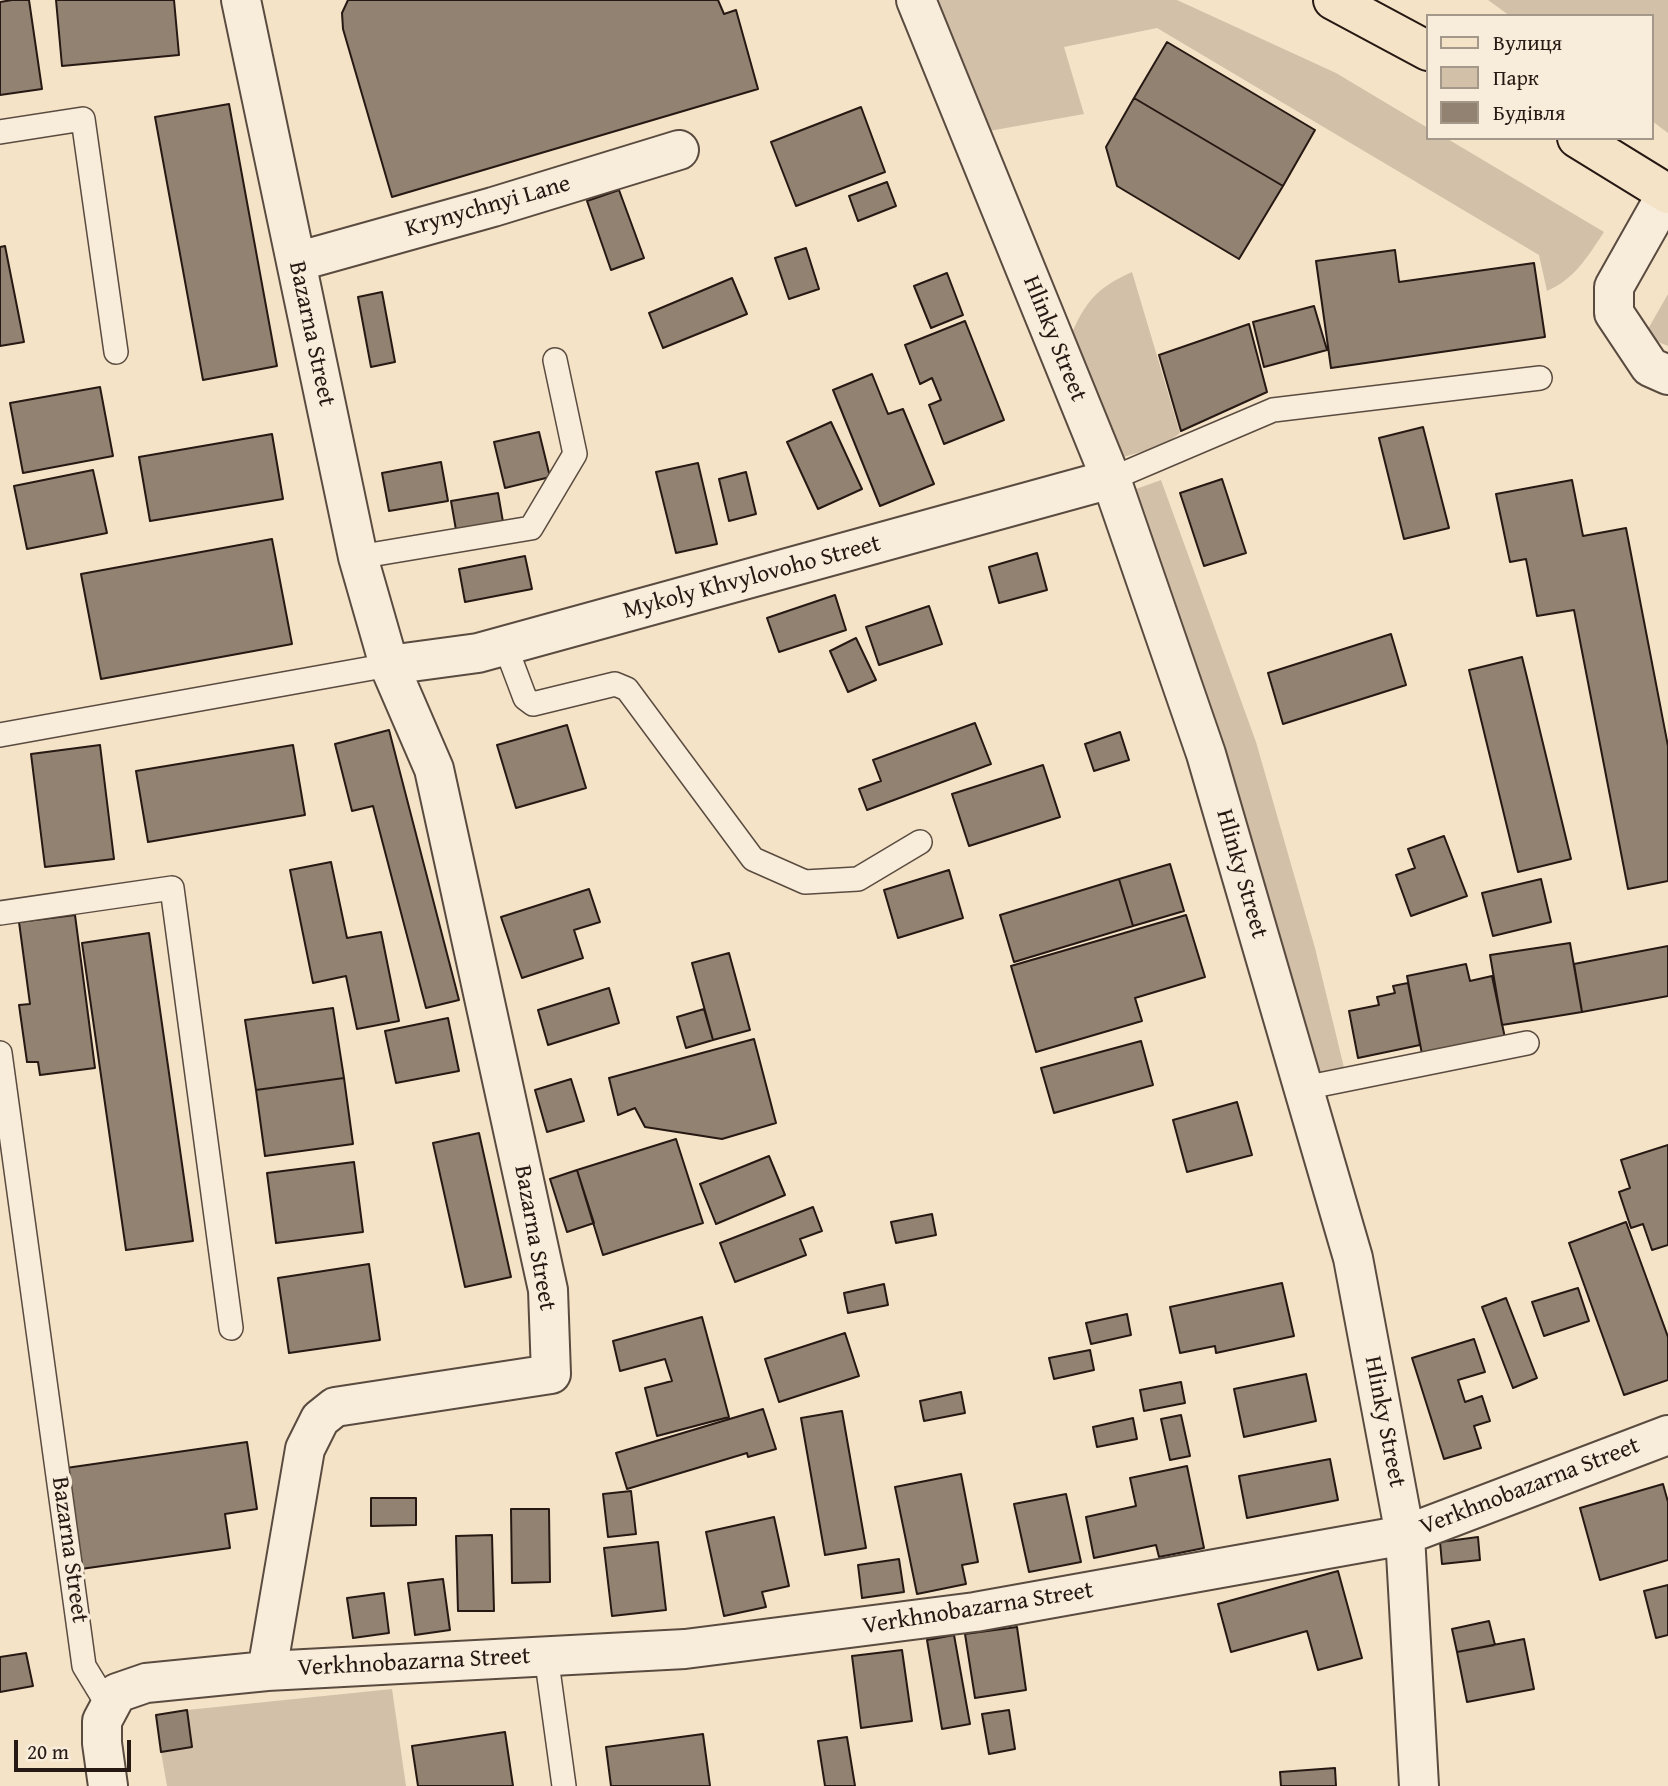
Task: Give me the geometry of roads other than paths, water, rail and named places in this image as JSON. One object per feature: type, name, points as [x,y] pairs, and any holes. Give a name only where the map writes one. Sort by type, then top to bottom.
[{"type":"main road","points":[[1333,0],[1426,50]]},
{"type":"main road","points":[[1580,140],[1667,194]]},
{"type":"street","name":"Bazarna Street","points":[[241,0],[358,558],[390,665],[434,769],[548,1290],[551,1374],[335,1408],[320,1419],[305,1449],[267,1671]]},
{"type":"street","name":"Hlinky Street","points":[[916,0],[1111,479],[1206,754],[1353,1258],[1405,1535],[1419,1786]]},
{"type":"street","name":"Krynychnyi Lane","points":[[296,262],[480,211],[679,150]]},
{"type":"street","points":[[1667,194],[1614,287],[1614,313],[1650,367],[1668,375]]},
{"type":"street","name":"Mykoly Khvylovoho Street","points":[[390,665],[478,653],[1111,479]]},
{"type":"street","name":"Verkhnobazarna Street","points":[[109,1707],[117,1693],[146,1683],[267,1671],[685,1649],[975,1612],[1405,1535],[1668,1435]]},
{"type":"street","points":[[108,1786],[102,1721],[109,1707]]},
{"type":"lane","points":[[0,132],[83,119],[116,352]]},
{"type":"lane","points":[[358,558],[531,528],[575,454],[555,360]]},
{"type":"lane","points":[[1111,479],[1273,410],[1540,378]]},
{"type":"lane","points":[[506,645],[525,698],[533,704],[615,684],[627,689],[753,859],[804,882],[858,878],[920,842]]},
{"type":"lane","points":[[0,735],[390,665]]},
{"type":"lane","points":[[0,913],[172,888],[231,1328]]},
{"type":"lane","points":[[1304,1088],[1527,1043]]},
{"type":"lane","name":"Bazarna Street","points":[[0,1053],[85,1666],[109,1707]]},
{"type":"lane","points":[[546,1655],[564,1786]]}]
